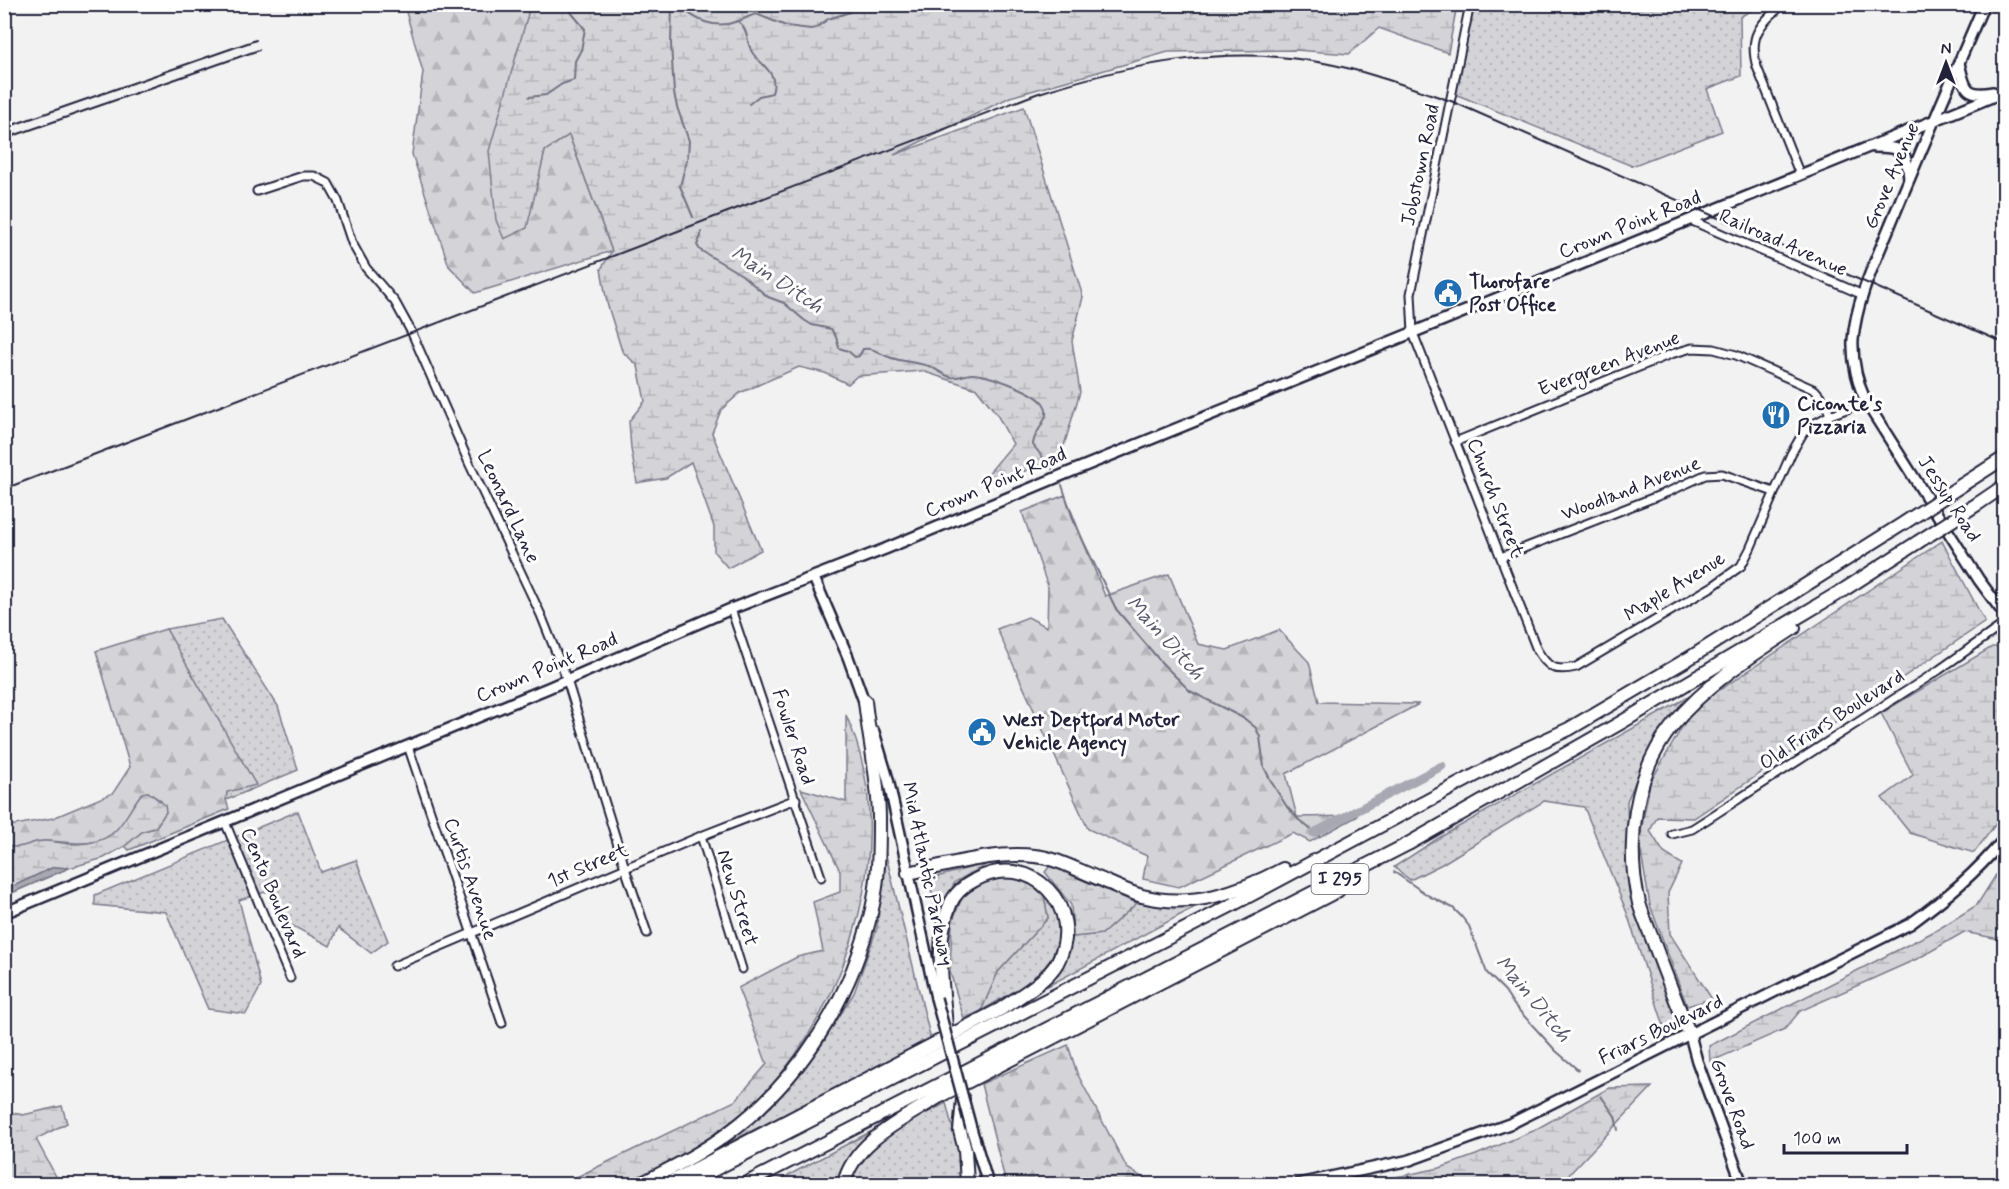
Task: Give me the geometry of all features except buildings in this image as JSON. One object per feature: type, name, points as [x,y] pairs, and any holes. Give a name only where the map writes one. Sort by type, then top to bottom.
[{"type":"highway","name":"I 295","points":[[686,1185],[1232,905],[1515,754],[1569,729],[1624,698],[1831,571],[2004,459]]},
{"type":"highway","name":"I 295","points":[[745,1185],[1360,869],[1583,745],[1845,589],[2004,486]]},
{"type":"highway","points":[[1690,1035],[1640,905],[1633,871],[1632,834],[1640,793],[1654,756],[1672,726],[1689,706],[1744,662],[1818,614],[1845,589]]},
{"type":"highway","points":[[640,1185],[679,1165],[728,1134],[768,1099],[805,1055],[831,1016],[851,976],[873,908],[879,848],[879,816],[865,701]]},
{"type":"highway","points":[[908,873],[1003,854],[1037,856],[1056,861],[1140,896],[1159,900],[1198,900],[1218,896],[1273,874],[1462,773],[1515,754]]},
{"type":"highway","points":[[844,1185],[848,1171],[862,1150],[880,1135],[940,1096],[1336,891],[1360,869]]},
{"type":"highway","points":[[667,1185],[1001,1009],[1036,985],[1056,964],[1065,940],[1065,921],[1059,903],[1047,886],[1031,877],[1009,870],[987,873],[966,885],[951,902],[944,922],[940,945],[940,997],[946,1034]]},
{"type":"highway","points":[[963,1099],[967,1185]]},
{"type":"main road","name":"Grove Avenue","points":[[1866,402],[1855,373],[1853,355],[1855,325],[1863,296],[1984,4]]},
{"type":"main road","points":[[1959,63],[1963,81],[1971,92],[1978,94],[2004,91]]},
{"type":"main road","name":"Crown Point Road","points":[[4,913],[567,680],[731,609],[814,578],[2004,91]]},
{"type":"main road","points":[[1868,147],[1894,147],[1902,152],[1907,159],[1909,181]]},
{"type":"main road","name":"Jessup Road","points":[[1866,402],[1979,580],[2004,614]]},
{"type":"main road","name":"Mid Atlantic Parkway","points":[[814,578],[865,701],[888,780],[908,873],[940,997]]},
{"type":"main road","name":"Friars Boulevard","points":[[1298,1185],[1410,1160],[1512,1123],[1910,924],[1948,897],[1980,868],[2004,839]]},
{"type":"main road","points":[[946,1034],[963,1099]]},
{"type":"main road","name":"Grove Road","points":[[1690,1035],[1697,1061],[1742,1185]]},
{"type":"main road","points":[[965,1129],[988,1185]]},
{"type":"street","name":"Jobstown Road","points":[[1413,333],[1411,294],[1470,4]]},
{"type":"street","points":[[1783,4],[1765,21],[1757,33],[1752,50],[1800,175]]},
{"type":"street","name":"Leonard Lane","points":[[257,191],[303,176],[314,176],[328,183],[338,201],[352,243],[362,262],[395,302],[412,333],[470,465],[541,615],[567,680],[647,933]]},
{"type":"street","name":"Railroad Avenue","points":[[1690,220],[1863,296]]},
{"type":"street","name":"Church Street","points":[[1413,333],[1537,650],[1544,662],[1556,669]]},
{"type":"street","name":"Evergreen Avenue","points":[[1455,442],[1671,354],[1692,348],[1714,349],[1736,355],[1815,390],[1825,402],[1830,415]]},
{"type":"street","name":"Maple Avenue","points":[[1556,669],[1576,667],[1713,586],[1741,566],[1797,441],[1803,433],[1810,426],[1830,415],[1866,402]]},
{"type":"street","name":"Woodland Avenue","points":[[1501,557],[1668,492],[1705,475],[1722,474],[1774,492]]},
{"type":"street","name":"Fowler Road","points":[[731,609],[821,877]]},
{"type":"street","name":"Old Friars Boulevard","points":[[1672,834],[1692,829],[1939,670],[2004,624]]},
{"type":"street","name":"Curtis Avenue","points":[[408,746],[502,1023]]},
{"type":"street","name":"1st Street","points":[[394,966],[701,836],[796,799]]},
{"type":"street","name":"Cento Boulevard","points":[[225,822],[290,978]]},
{"type":"street","name":"New Street","points":[[701,836],[742,969]]},
{"type":"green space","points":[[404,5],[528,5],[526,228],[545,151],[569,135],[612,251],[475,293],[449,266],[412,154],[423,72]]},
{"type":"green space","points":[[528,5],[1411,5],[1420,12],[1437,5],[1457,5],[1448,53],[1379,28],[1349,54],[1295,50],[1168,52],[1010,97],[894,155],[1024,107],[1083,297],[1072,341],[1080,392],[1061,456],[1011,477],[987,475],[1013,444],[996,413],[977,389],[922,371],[857,376],[848,384],[825,373],[799,367],[740,393],[721,410],[712,433],[761,550],[728,568],[714,552],[714,527],[691,462],[666,478],[637,483],[629,421],[645,401],[638,366],[622,351],[607,303],[601,269],[612,251],[569,135],[545,151],[527,228],[504,239],[496,220],[489,151],[530,7]]},
{"type":"green space","points":[[1467,5],[1760,5],[1740,17],[1741,76],[1707,89],[1722,131],[1632,166],[1450,92]]},
{"type":"green space","points":[[1065,495],[1105,596],[1169,574],[1198,644],[1227,650],[1279,630],[1309,662],[1319,702],[1419,704],[1286,774],[1297,817],[1358,816],[1310,842],[1293,833],[1179,887],[1143,879],[1147,856],[1088,829],[997,629],[1028,617],[1047,627],[1048,587],[1022,512]]},
{"type":"green space","points":[[1942,541],[1985,622],[1694,818],[1657,817],[1650,831],[1664,853],[1682,864],[1668,893],[1670,934],[1712,999],[1687,1006],[1650,905],[1639,842],[1650,783],[1693,708]]},
{"type":"green space","points":[[222,619],[278,706],[298,770],[226,800],[227,792],[255,784],[166,629]]},
{"type":"green space","points":[[166,629],[256,785],[227,792],[226,800],[229,809],[129,850],[125,846],[143,831],[155,828],[166,812],[161,801],[148,792],[142,793],[119,828],[103,840],[84,843],[39,841],[17,847],[5,845],[4,827],[53,818],[113,793],[130,767],[96,651]]},
{"type":"green space","points":[[1992,647],[2004,647],[2004,813],[1974,853],[1910,833],[1882,798],[1913,775],[1881,713]]},
{"type":"green space","points":[[1690,696],[1656,735],[1627,801],[1629,893],[1678,1023],[1664,1026],[1627,913],[1584,807],[1544,801],[1442,864],[1410,880],[1394,867],[1437,839]]},
{"type":"green space","points":[[846,715],[862,763],[869,813],[867,864],[858,916],[842,966],[821,1014],[793,1058],[762,1096],[718,1132],[630,1183],[612,1186],[562,1184],[735,1101],[767,1064],[738,988],[797,957],[823,951],[813,902],[840,892],[840,871],[801,789],[846,802]]},
{"type":"green space","points":[[148,792],[165,805],[166,812],[155,828],[143,831],[125,846],[104,858],[69,868],[54,867],[5,890],[4,845],[17,847],[39,841],[77,844],[103,839],[118,828],[142,793]]},
{"type":"green space","points":[[298,811],[321,872],[356,860],[388,941],[371,953],[338,928],[330,946],[291,925],[272,890],[239,900],[261,986],[246,1014],[208,1009],[166,912],[95,905],[95,895]]},
{"type":"green space","points":[[884,847],[931,1040],[718,1148],[772,1105],[822,1044],[854,993],[877,928]]},
{"type":"green space","points":[[991,862],[955,882],[937,917],[929,879]]},
{"type":"green space","points":[[2004,862],[2004,940],[1964,932],[1919,958],[1800,1011],[1785,1029],[1710,1062],[1709,1046],[1937,930],[1977,905]]},
{"type":"green space","points":[[1050,866],[1137,903],[1102,934],[1073,937],[1071,905],[1045,872]]},
{"type":"green space","points":[[996,876],[1020,879],[1043,890],[1048,918],[998,972],[981,1011],[964,1019],[950,972],[952,922],[964,893]]},
{"type":"green space","points":[[1043,890],[1058,909],[1059,938],[1051,959],[1035,979],[981,1011],[998,972],[1048,918]]},
{"type":"green space","points":[[1137,903],[1199,905],[1048,986],[1073,937],[1102,934]]},
{"type":"green space","points":[[1068,1045],[1077,1073],[1127,1168],[1153,1184],[1006,1184],[981,1084]]},
{"type":"green space","points":[[1652,1087],[1560,1184],[1362,1184],[1440,1168],[1476,1155],[1533,1131],[1609,1088]]},
{"type":"green space","points":[[4,1096],[10,1112],[23,1115],[62,1106],[67,1123],[36,1139],[60,1184],[5,1184]]},
{"type":"green space","points":[[946,1103],[960,1156],[962,1184],[851,1184],[850,1178],[874,1147],[890,1132]]},
{"type":"green space","points":[[870,1132],[847,1160],[838,1184],[772,1184]]},
{"type":"shaded area","points":[[54,867],[69,868],[5,896],[5,890]]},
{"type":"waterway","points":[[529,97],[546,95],[562,84],[574,80],[575,61],[581,50],[585,29],[570,11],[568,4]]},
{"type":"waterway","name":"Main Ditch","points":[[672,4],[671,44],[674,93],[689,141],[688,156],[680,186],[693,217]]},
{"type":"waterway","points":[[679,4],[698,19],[722,25],[756,14],[786,26],[811,29],[828,19],[850,12]]},
{"type":"waterway","points":[[889,12],[894,4]]},
{"type":"waterway","points":[[738,21],[746,32],[752,52],[771,74],[774,86],[772,93],[759,96],[749,104]]},
{"type":"waterway","name":"Main Ditch","points":[[701,232],[697,245],[700,250],[742,275],[768,297],[784,303],[812,325],[831,329],[839,348],[855,357],[859,356],[863,349],[870,349],[894,359],[929,366],[950,377],[972,374],[988,377],[1010,384],[1038,398],[1046,408],[1046,414],[1033,445],[1052,469]]},
{"type":"waterway","name":"Main Ditch","points":[[1062,485],[1074,522],[1116,609],[1161,662],[1190,691],[1245,719],[1256,728],[1260,737],[1264,767],[1272,783],[1287,807],[1319,836]]},
{"type":"waterway","points":[[1314,833],[1442,766]]},
{"type":"waterway","name":"Main Ditch","points":[[1394,872],[1429,896],[1453,908],[1461,916],[1469,926],[1487,973],[1556,1051],[1578,1070]]},
{"type":"waterway","name":"Main Ditch","points":[[1601,1096],[1615,1116],[1618,1130]]},
{"type":"railway","points":[[4,128],[256,40]]},
{"type":"railway","points":[[4,139],[259,50]]},
{"type":"railway","points":[[4,489],[1036,94],[1142,66],[1215,57],[1288,58],[1324,63],[1372,75],[1451,101],[2004,343]]},
{"type":"place","name":"Thorofare Post Office","points":[[1448,293]]},
{"type":"place","name":"Ciconte's Pizzaria","points":[[1776,415]]},
{"type":"place","name":"West Deptford Motor Vehicle Agency","points":[[982,732]]}]
